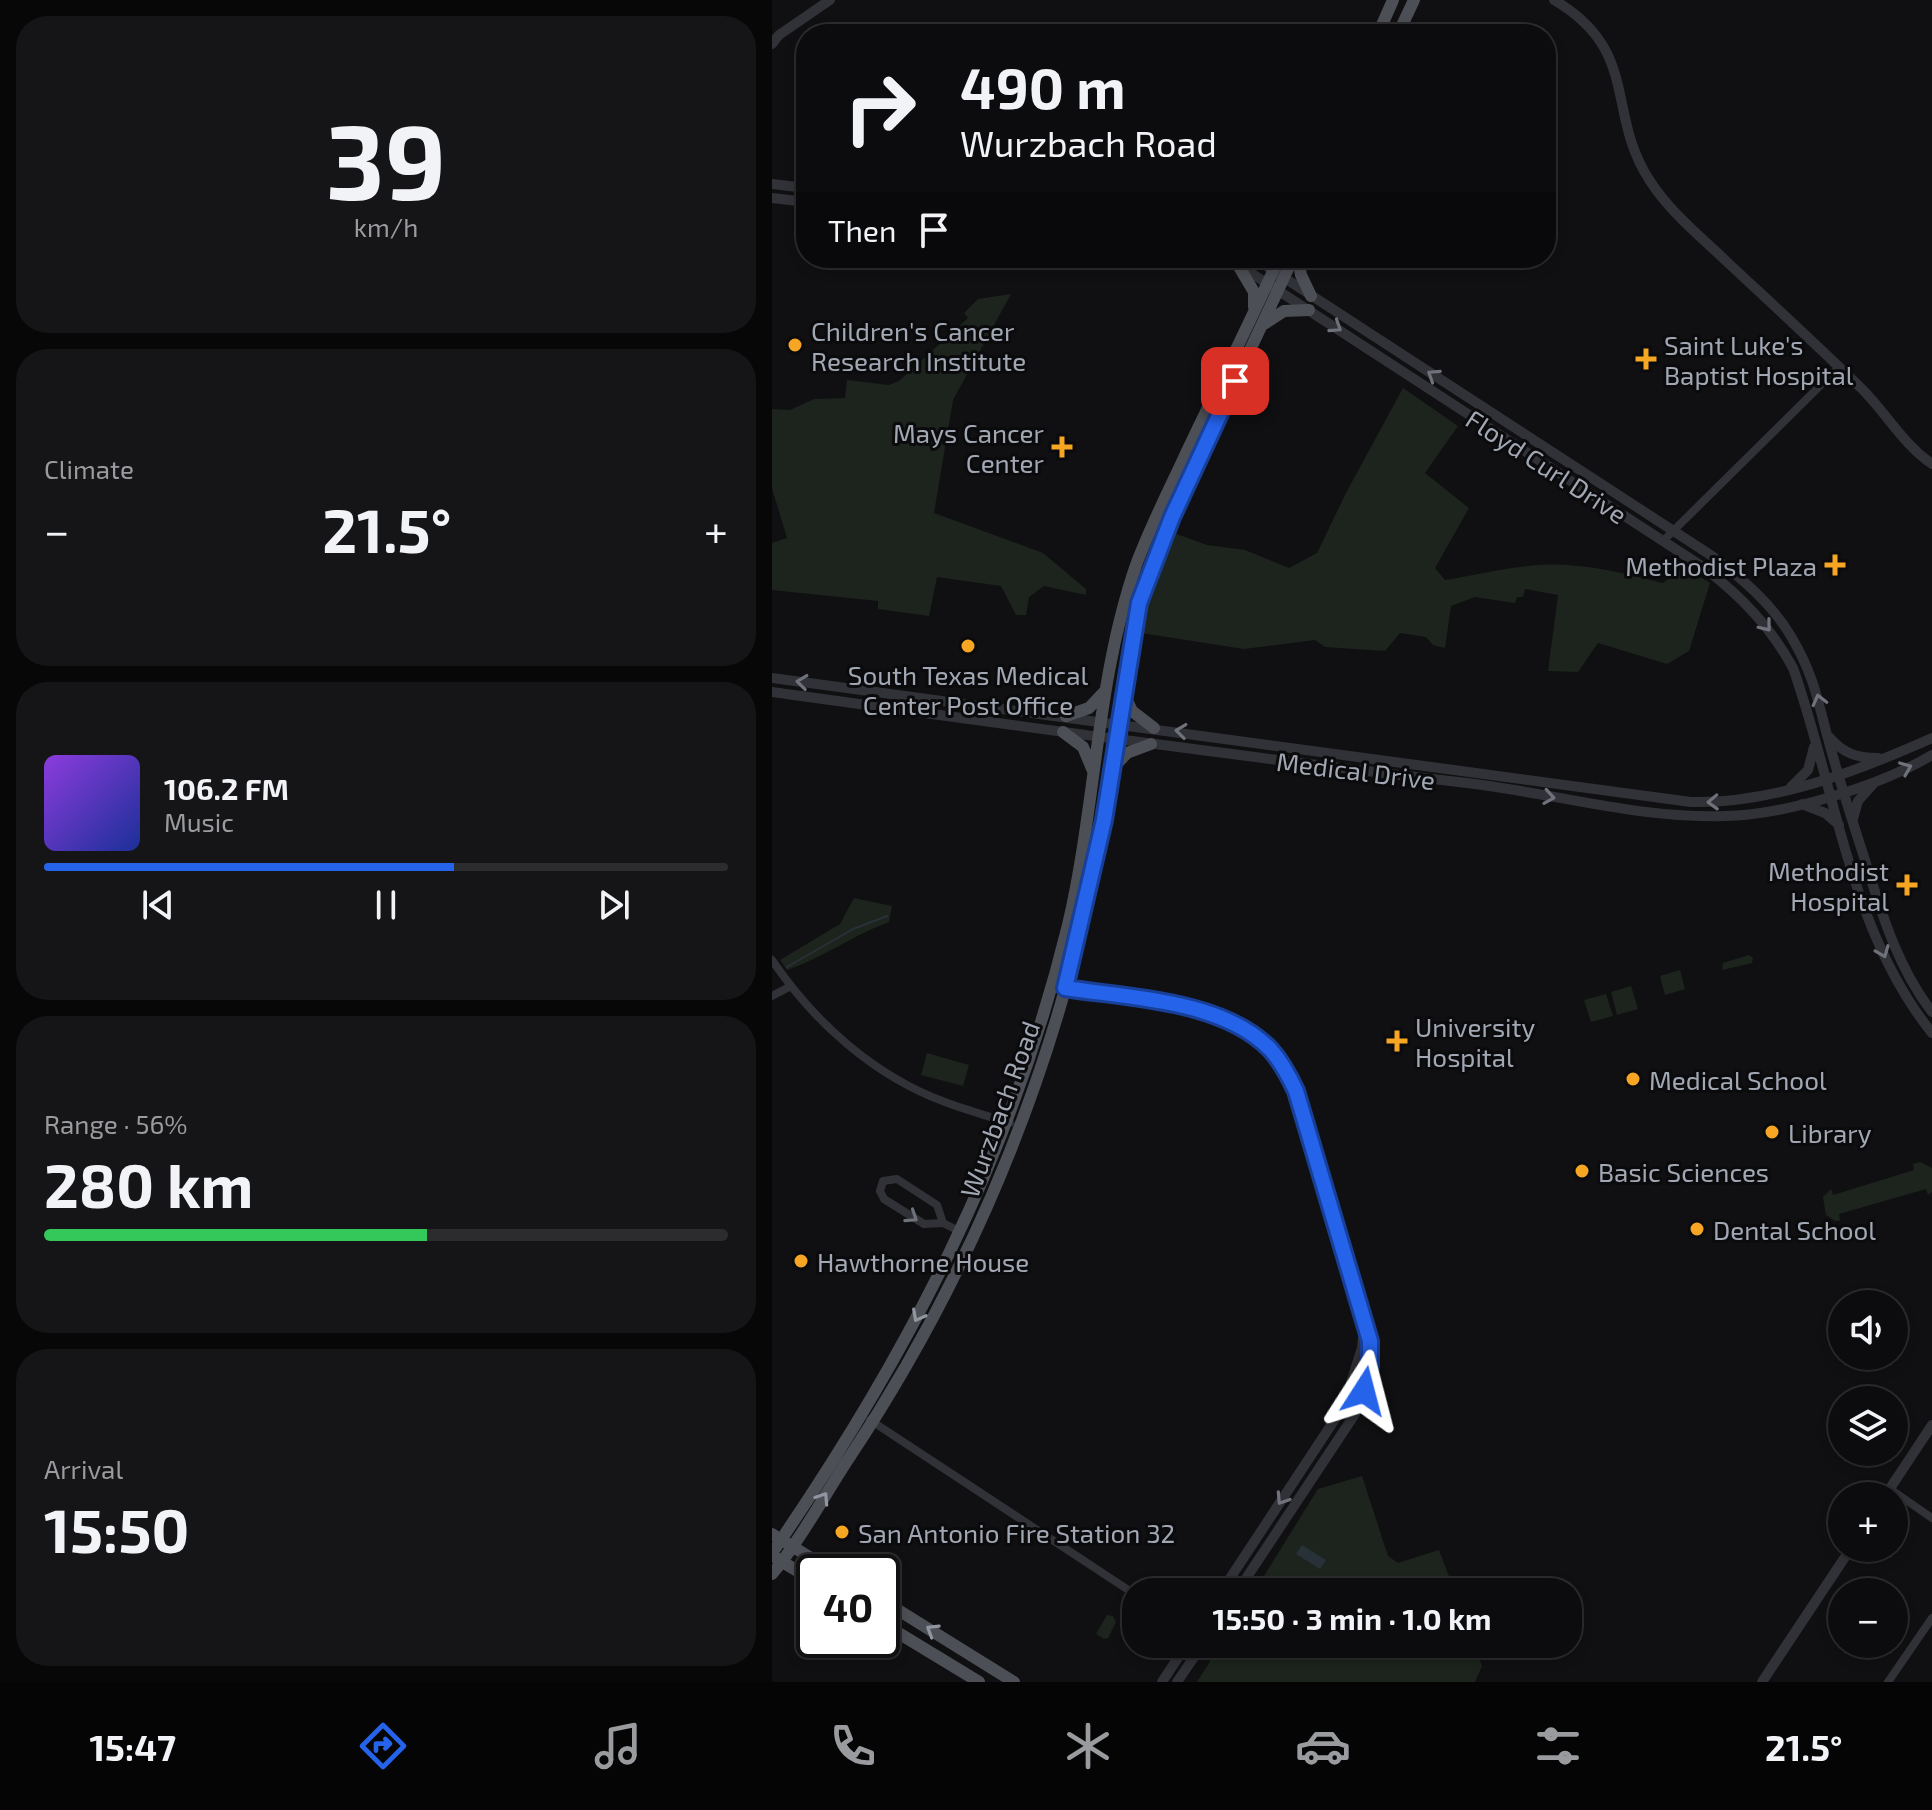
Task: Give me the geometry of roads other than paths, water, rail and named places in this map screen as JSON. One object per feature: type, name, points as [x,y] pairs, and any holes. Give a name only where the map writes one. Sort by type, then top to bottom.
[{"type":"main road","points":[[1382,24],[1393,0]]},
{"type":"main road","points":[[1403,24],[1414,0]]},
{"type":"main road","points":[[1238,268],[1254,292],[1254,311]]},
{"type":"main road","name":"Wurzbach Road","points":[[781,1540],[873,1422],[985,1215],[1014,1124],[1023,1081],[1081,927],[1112,769],[1139,603],[1149,571],[1261,326],[1278,268]]},
{"type":"main road","name":"Wurzbach Road","points":[[1058,986],[1106,688],[1137,563],[1254,311],[1287,268]]},
{"type":"main road","points":[[1299,268],[1311,296]]},
{"type":"main road","points":[[1261,326],[1284,311],[1309,310]]},
{"type":"main road","points":[[1066,716],[1089,708],[1106,688]]},
{"type":"main road","points":[[1123,692],[1132,711],[1154,728]]},
{"type":"main road","points":[[1063,732],[1088,753],[1094,774]]},
{"type":"main road","points":[[1112,769],[1127,753],[1151,744]]},
{"type":"main road","name":"Wurzbach Road","points":[[772,1574],[781,1540],[918,1317],[1014,1124]]},
{"type":"main road","points":[[781,1540],[804,1554]]},
{"type":"main road","points":[[775,1557],[796,1570]]},
{"type":"main road","points":[[900,1611],[1014,1682]]},
{"type":"main road","points":[[900,1634],[974,1681]]},
{"type":"street","points":[[774,38],[830,0]]},
{"type":"street","points":[[1554,0],[1583,21],[1609,57],[1621,88],[1635,154],[1666,204],[1872,400],[1914,450],[1932,464]]},
{"type":"street","points":[[772,184],[796,187]]},
{"type":"street","points":[[772,198],[796,201]]},
{"type":"street","name":"Floyd Curl Drive","points":[[1249,268],[1311,296],[1712,556],[1753,589],[1791,635],[1817,690],[1826,733],[1852,821],[1891,939],[1910,982],[1932,1012]]},
{"type":"street","name":"Floyd Curl Drive","points":[[1264,268],[1309,310],[1703,567],[1743,599],[1779,643],[1793,668],[1852,871],[1899,988],[1932,1033]]},
{"type":"street","points":[[1663,541],[1838,368]]},
{"type":"street","points":[[1743,599],[1753,589]]},
{"type":"street","name":"Medical Drive","points":[[772,678],[1602,791],[1712,803],[1826,779],[1932,738]]},
{"type":"street","name":"Medical Drive","points":[[772,692],[1116,740],[1473,783],[1690,816],[1728,816],[1800,804],[1878,779],[1932,755]]},
{"type":"street","points":[[1826,733],[1846,753],[1865,758],[1884,758]]},
{"type":"street","points":[[1790,788],[1811,764],[1814,738]]},
{"type":"street","points":[[1852,821],[1861,796],[1878,779]]},
{"type":"street","points":[[1600,804],[1602,791]]},
{"type":"street","points":[[1800,804],[1825,813],[1839,825]]},
{"type":"street","points":[[772,960],[822,1022],[886,1073],[944,1102],[1014,1124]]},
{"type":"street","points":[[772,996],[791,986]]},
{"type":"street","points":[[1058,986],[1197,1009],[1236,1024],[1270,1050],[1285,1069],[1296,1091],[1370,1341],[1370,1365],[1355,1414],[1246,1578]]},
{"type":"street","points":[[943,1223],[937,1205],[897,1179],[883,1181],[880,1191],[884,1199],[924,1224],[943,1223],[961,1232]]},
{"type":"street","points":[[1230,1578],[1343,1407],[1362,1348],[1364,1319]]},
{"type":"street","points":[[861,1414],[1122,1586]]},
{"type":"street","points":[[1894,1482],[1932,1425]]},
{"type":"street","points":[[1908,1504],[1932,1518]]},
{"type":"street","points":[[1762,1682],[1842,1562]]},
{"type":"street","points":[[1888,1682],[1932,1618]]},
{"type":"street","points":[[1162,1682],[1178,1658]]},
{"type":"street","points":[[1177,1682],[1193,1658]]},
{"type":"street","points":[[974,1681],[982,1660]]},
{"type":"waterway","points":[[787,967],[853,929],[887,916]]},
{"type":"place","name":"Children's Cancer Research Institute","points":[[795,345]]},
{"type":"place","name":"Saint Luke's Baptist Hospital","points":[[1646,359]]},
{"type":"place","name":"Mays Cancer Center","points":[[1062,447]]},
{"type":"place","name":"Methodist Plaza","points":[[1835,565]]},
{"type":"place","name":"South Texas Medical Center Post Office","points":[[968,646]]},
{"type":"place","name":"Methodist Hospital","points":[[1907,885]]},
{"type":"place","name":"University Hospital","points":[[1397,1041]]},
{"type":"place","name":"Medical School","points":[[1633,1079]]},
{"type":"place","name":"Library","points":[[1772,1132]]},
{"type":"place","name":"Basic Sciences","points":[[1582,1171]]},
{"type":"place","name":"Dental School","points":[[1697,1229]]},
{"type":"place","name":"Hawthorne House","points":[[801,1261]]},
{"type":"place","name":"San Antonio Fire Station 32","points":[[842,1532]]}]
